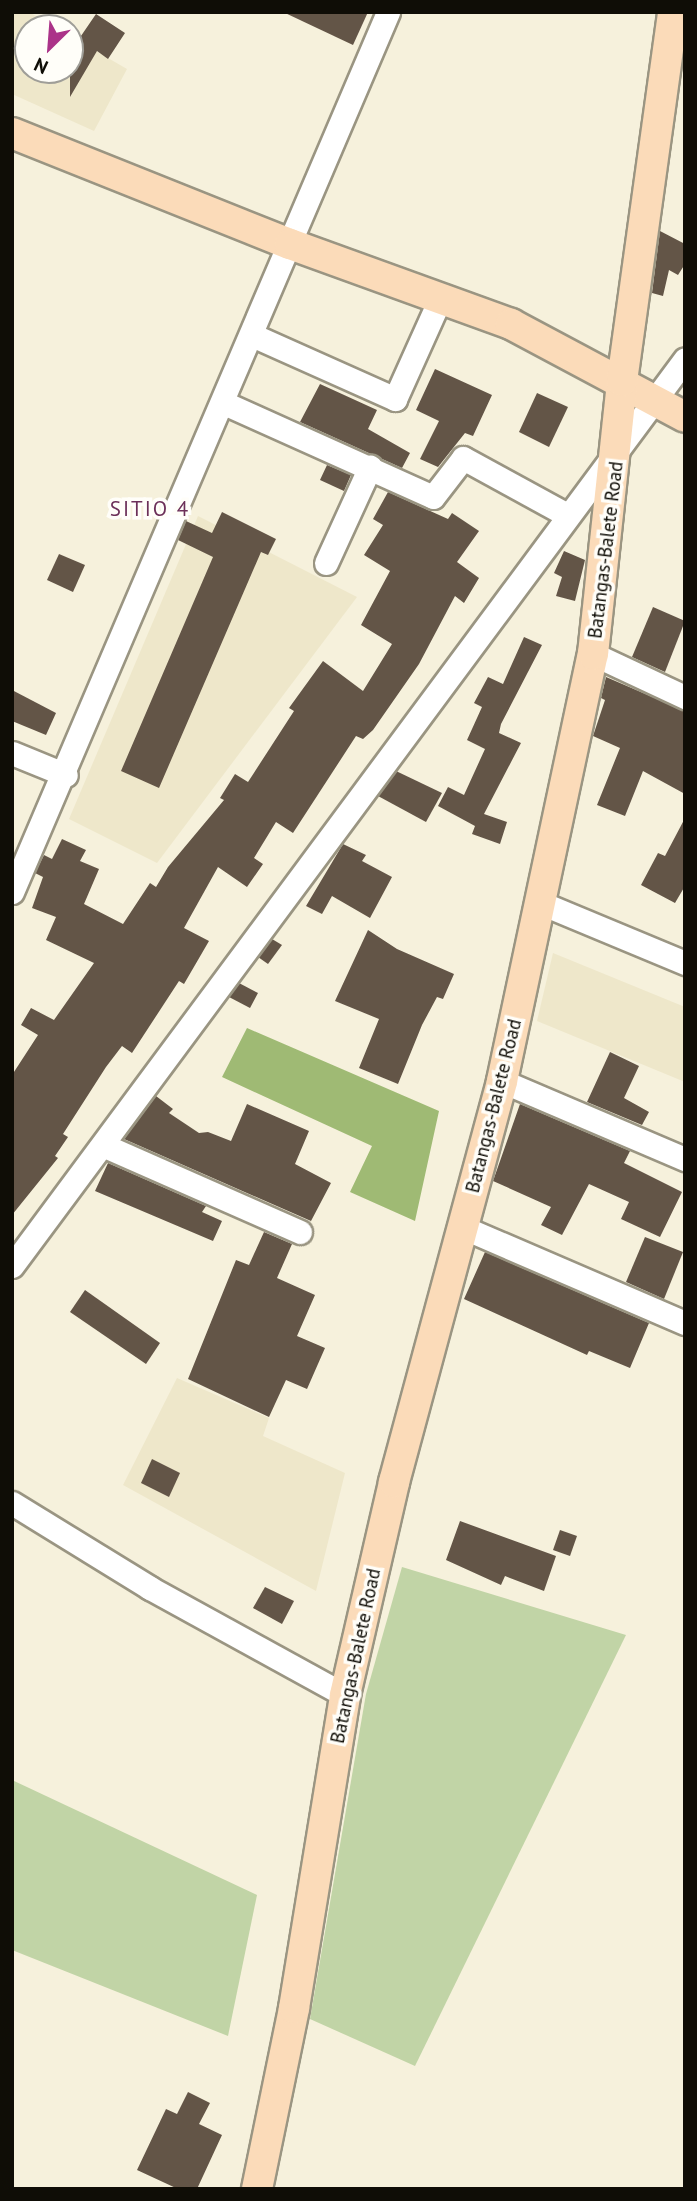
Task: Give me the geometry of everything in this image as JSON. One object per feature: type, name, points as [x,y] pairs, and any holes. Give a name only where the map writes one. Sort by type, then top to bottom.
[{"type":"main road","name":"Batangas-Balete Road","points":[[257,2189],[294,2008],[345,1695],[394,1482],[502,1081],[593,654],[618,448],[622,381],[673,12]]},
{"type":"main road","points":[[12,133],[290,244],[511,324],[656,399],[685,417]]},
{"type":"street","points":[[12,892],[66,775],[388,12]]},
{"type":"street","points":[[252,335],[395,399],[440,299]]},
{"type":"street","points":[[12,1266],[105,1146],[567,515],[685,359]]},
{"type":"street","points":[[224,402],[433,497],[463,458],[567,515]]},
{"type":"street","points":[[326,563],[370,467]]},
{"type":"street","points":[[593,654],[685,697]]},
{"type":"street","points":[[12,753],[66,775]]},
{"type":"street","points":[[541,904],[685,963]]},
{"type":"street","points":[[502,1081],[685,1159]]},
{"type":"street","points":[[105,1146],[300,1233]]},
{"type":"street","points":[[462,1227],[685,1323]]},
{"type":"street","points":[[12,1503],[162,1595],[345,1695]]},
{"type":"shaded area","points":[[12,12],[32,14],[14,14],[14,84],[84,84],[84,44],[127,69],[94,131],[12,94]]},
{"type":"shaded area","points":[[198,516],[357,597],[157,863],[69,819]]},
{"type":"shaded area","points":[[553,953],[685,1007],[685,1082],[537,1021]]},
{"type":"shaded area","points":[[177,1378],[269,1418],[263,1436],[345,1473],[316,1591],[123,1485]]},
{"type":"green space","points":[[247,1028],[439,1111],[415,1221],[350,1192],[372,1146],[222,1077]]},
{"type":"green space","points":[[402,1567],[626,1635],[415,2066],[310,2019],[366,1694]]},
{"type":"green space","points":[[12,1780],[257,1895],[228,2036],[12,1950]]},
{"type":"building","points":[[283,12],[368,12],[353,45]]},
{"type":"building","points":[[96,14],[125,33],[108,59],[97,51],[84,73],[84,32]]},
{"type":"building","points":[[70,84],[78,84],[70,97]]},
{"type":"building","points":[[660,231],[685,244],[685,264],[678,275],[669,270],[663,296],[652,293]]},
{"type":"building","points":[[435,369],[492,395],[473,436],[465,433],[438,467],[420,459],[439,421],[416,410]]},
{"type":"building","points":[[320,384],[377,410],[368,429],[410,453],[402,468],[300,422]]},
{"type":"building","points":[[537,393],[568,407],[549,447],[519,432]]},
{"type":"building","points":[[327,465],[351,475],[344,491],[320,480]]},
{"type":"building","points":[[388,492],[448,519],[452,513],[479,531],[457,562],[479,578],[464,603],[455,596],[419,664],[373,730],[363,739],[356,736],[293,833],[276,822],[254,858],[263,864],[247,887],[218,867],[184,928],[209,941],[184,984],[179,981],[132,1053],[122,1046],[106,1067],[63,1134],[68,1137],[55,1156],[58,1158],[12,1215],[12,1075],[38,1035],[21,1025],[31,1008],[54,1020],[94,963],[46,940],[56,917],[32,908],[43,877],[35,873],[44,855],[52,859],[62,839],[86,850],[80,861],[99,869],[84,904],[123,924],[150,883],[156,887],[168,867],[224,800],[220,798],[235,774],[248,782],[294,711],[289,708],[323,661],[363,691],[392,644],[361,625],[390,571],[364,555],[383,525],[373,519]]},
{"type":"building","points":[[222,512],[276,539],[268,555],[261,552],[159,788],[121,771],[213,557],[178,540],[186,521],[212,533]]},
{"type":"building","points":[[564,551],[585,560],[575,601],[556,596],[562,577],[554,573]]},
{"type":"building","points":[[59,554],[85,565],[73,592],[47,580]]},
{"type":"building","points":[[653,607],[685,621],[665,672],[632,657]]},
{"type":"building","points":[[524,637],[542,645],[501,724],[499,733],[521,743],[484,814],[507,822],[500,844],[472,834],[475,826],[438,806],[448,787],[464,795],[485,749],[467,740],[482,707],[474,703],[488,677],[503,684]]},
{"type":"building","points":[[606,677],[685,711],[685,794],[643,771],[625,816],[597,805],[620,748],[593,736],[605,700],[601,698]]},
{"type":"building","points":[[12,690],[56,713],[46,735],[12,721]]},
{"type":"building","points":[[396,771],[442,793],[426,822],[378,796]]},
{"type":"building","points":[[685,818],[685,886],[675,903],[641,885],[658,853],[665,856]]},
{"type":"building","points":[[343,844],[366,855],[362,861],[392,877],[370,918],[332,896],[322,914],[306,906]]},
{"type":"building","points":[[368,930],[397,949],[454,974],[443,999],[437,997],[422,1025],[398,1084],[359,1068],[379,1019],[335,1001]]},
{"type":"building","points":[[272,939],[282,945],[268,964],[258,957]]},
{"type":"building","points":[[239,983],[258,993],[250,1008],[229,997]]},
{"type":"building","points":[[610,1052],[639,1066],[624,1098],[649,1112],[642,1125],[587,1102]]},
{"type":"building","points":[[156,1096],[173,1109],[169,1113],[199,1133],[208,1132],[231,1141],[247,1104],[309,1131],[295,1164],[331,1183],[311,1221],[124,1139]]},
{"type":"building","points":[[520,1104],[630,1151],[624,1163],[682,1192],[660,1237],[621,1219],[629,1202],[589,1184],[562,1235],[541,1225],[551,1207],[493,1181]]},
{"type":"building","points":[[108,1163],[206,1206],[202,1212],[222,1221],[213,1241],[95,1191]]},
{"type":"building","points":[[264,1232],[292,1244],[277,1278],[315,1295],[297,1336],[325,1348],[307,1389],[286,1380],[269,1417],[188,1379],[236,1260],[249,1265]]},
{"type":"building","points":[[645,1237],[683,1252],[664,1299],[626,1282]]},
{"type":"building","points":[[485,1252],[649,1323],[630,1368],[589,1351],[587,1355],[464,1299]]},
{"type":"building","points":[[85,1290],[160,1343],[146,1364],[70,1312]]},
{"type":"building","points":[[152,1459],[180,1473],[169,1497],[141,1483]]},
{"type":"building","points":[[460,1521],[556,1556],[544,1591],[505,1576],[501,1585],[446,1560]]},
{"type":"building","points":[[560,1530],[577,1536],[570,1556],[553,1550]]},
{"type":"building","points":[[265,1587],[294,1601],[282,1624],[253,1608]]},
{"type":"building","points":[[188,2092],[210,2103],[199,2124],[222,2135],[197,2189],[178,2189],[137,2170],[166,2109],[177,2114]]},
{"type":"district","name":"SITIO 4","points":[[150,509]]}]
